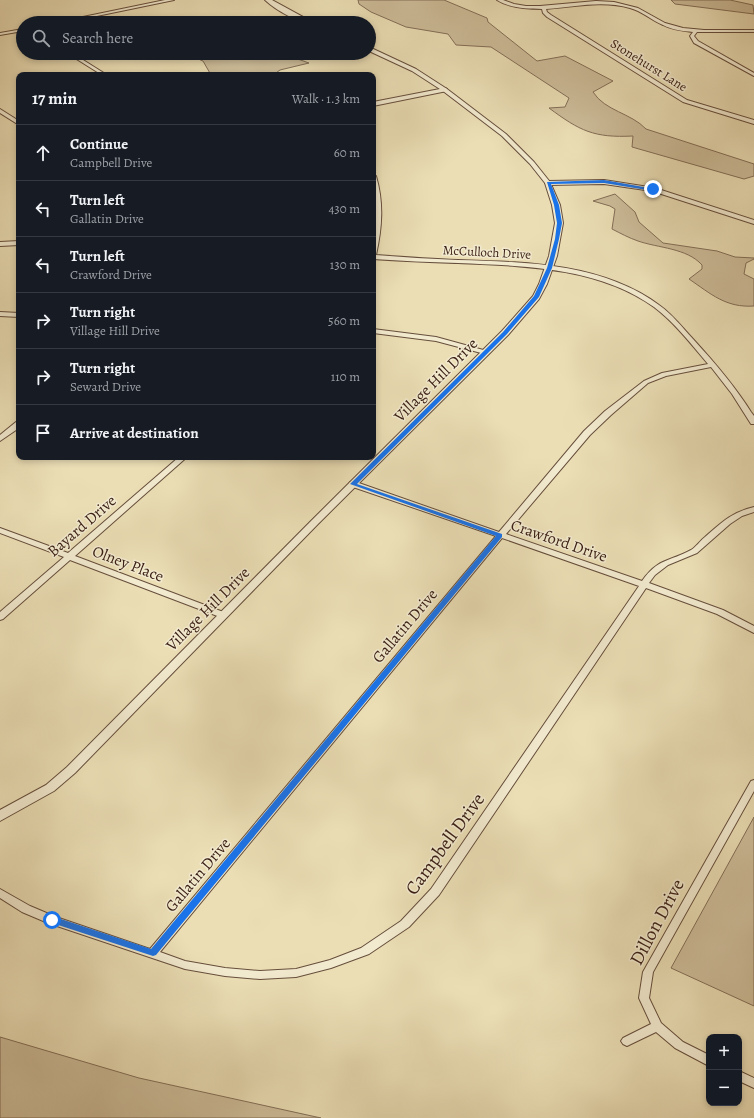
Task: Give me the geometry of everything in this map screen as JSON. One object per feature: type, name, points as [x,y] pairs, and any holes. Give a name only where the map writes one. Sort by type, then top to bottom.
[{"type":"street","points":[[91,16],[172,0]]},
{"type":"street","points":[[268,0],[296,16]]},
{"type":"street","points":[[499,0],[522,6],[544,8],[588,2],[612,3],[639,10],[670,27],[694,32],[754,31]]},
{"type":"street","name":"Stonehurst Lane","points":[[544,8],[545,13],[549,16],[685,101],[754,122]]},
{"type":"street","points":[[0,34],[16,31]]},
{"type":"street","points":[[694,32],[692,36],[696,42],[754,75]]},
{"type":"street","name":"Village Hill Drive","points":[[0,816],[50,788],[71,770],[485,352],[524,312],[536,297],[549,268],[557,239],[559,223],[556,205],[548,183],[532,163],[504,135],[445,90],[414,70],[376,52]]},
{"type":"street","points":[[80,60],[100,72]]},
{"type":"street","points":[[376,103],[445,90]]},
{"type":"street","points":[[0,111],[16,121]]},
{"type":"street","points":[[548,183],[604,182],[646,188],[754,222]]},
{"type":"street","points":[[376,184],[380,207],[380,222],[376,242]]},
{"type":"street","points":[[0,244],[16,243]]},
{"type":"street","name":"McCulloch Drive","points":[[376,257],[529,265],[588,275],[617,284],[640,295],[665,313],[713,365],[741,399],[754,422]]},
{"type":"street","points":[[0,314],[16,315]]},
{"type":"street","points":[[376,331],[436,338],[485,352]]},
{"type":"street","name":"Gallatin Drive","points":[[153,953],[587,433],[608,413],[646,382],[664,374],[713,365]]},
{"type":"street","points":[[0,438],[16,426]]},
{"type":"street","name":"Bayard Drive","points":[[0,617],[180,460]]},
{"type":"street","name":"Crawford Drive","points":[[353,484],[500,536],[646,584],[699,604],[754,630]]},
{"type":"street","name":"Campbell Drive","points":[[0,893],[26,909],[52,920],[185,965],[225,972],[260,975],[296,973],[331,964],[365,951],[405,924],[435,892],[646,584],[652,573],[665,563],[694,551],[727,522],[739,514],[754,509]]},
{"type":"street","name":"Olney Place","points":[[0,530],[223,615]]},
{"type":"street","name":"Dillon Drive","points":[[706,1060],[679,1045],[657,1026],[644,998],[648,972],[754,783]]},
{"type":"street","points":[[627,1041],[657,1026]]},
{"type":"street","points":[[742,1077],[754,1083]]},
{"type":"shaded area","points":[[358,0],[444,0],[487,18],[488,22],[537,61],[565,56],[613,81],[593,92],[604,104],[633,119],[646,129],[754,164],[754,176],[744,179],[632,147],[633,136],[608,136],[597,134],[579,127],[549,108],[565,107],[569,98],[491,47],[456,45],[448,34],[406,27],[371,12],[359,4]]},
{"type":"shaded area","points":[[671,0],[730,0],[753,5],[754,14],[675,4]]},
{"type":"shaded area","points":[[201,60],[301,60],[309,63],[277,72],[209,72],[203,61]]},
{"type":"shaded area","points":[[615,194],[635,212],[639,222],[663,243],[717,251],[735,257],[754,258],[746,263],[744,274],[754,279],[754,306],[735,305],[719,299],[689,279],[702,269],[702,265],[696,259],[672,249],[638,241],[612,229],[615,209],[593,201]]},
{"type":"shaded area","points":[[754,817],[754,1006],[671,968]]},
{"type":"shaded area","points":[[0,1037],[139,1078],[321,1118],[0,1118]]},
{"type":"route","points":[[52,920],[153,953],[500,536],[353,484],[505,333],[536,297],[543,284],[553,256],[559,223],[556,205],[548,183],[579,181],[604,182],[653,189]]}]
